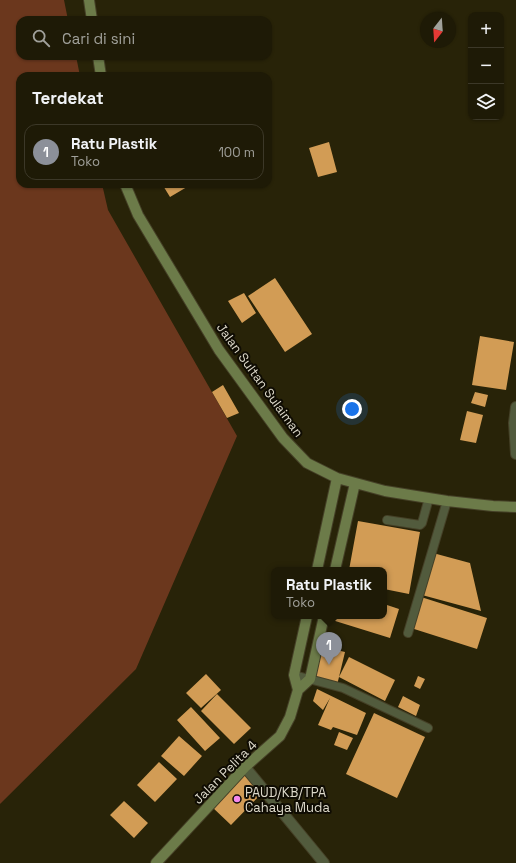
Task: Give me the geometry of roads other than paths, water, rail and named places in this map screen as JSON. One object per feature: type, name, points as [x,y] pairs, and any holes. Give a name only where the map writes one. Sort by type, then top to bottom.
[{"type":"main road","points":[[89,0],[91,16]]},
{"type":"main road","points":[[99,60],[100,72]]},
{"type":"main road","name":"Jalan Sultan Sulaiman","points":[[127,188],[138,215],[220,350],[283,438],[307,463],[337,478],[385,491],[447,501],[516,507]]},
{"type":"main road","points":[[318,567],[337,478]]},
{"type":"main road","points":[[336,567],[355,483]]},
{"type":"main road","points":[[306,619],[294,675],[298,690],[310,679],[323,619]]},
{"type":"main road","name":"Jalan Pelita 4","points":[[156,863],[245,767],[280,736],[290,716],[298,690]]},
{"type":"street","points":[[516,407],[514,423],[516,454]]},
{"type":"street","points":[[245,767],[324,863]]},
{"type":"lane","points":[[387,520],[420,525],[422,523],[429,498]]},
{"type":"lane","points":[[408,633],[447,501]]},
{"type":"lane","points":[[294,675],[343,688],[428,728]]},
{"type":"place","name":"Ratu Plastik","points":[[329,665]]},
{"type":"place","name":"PAUD/KB/TPA Cahaya Muda","points":[[237,799]]}]
